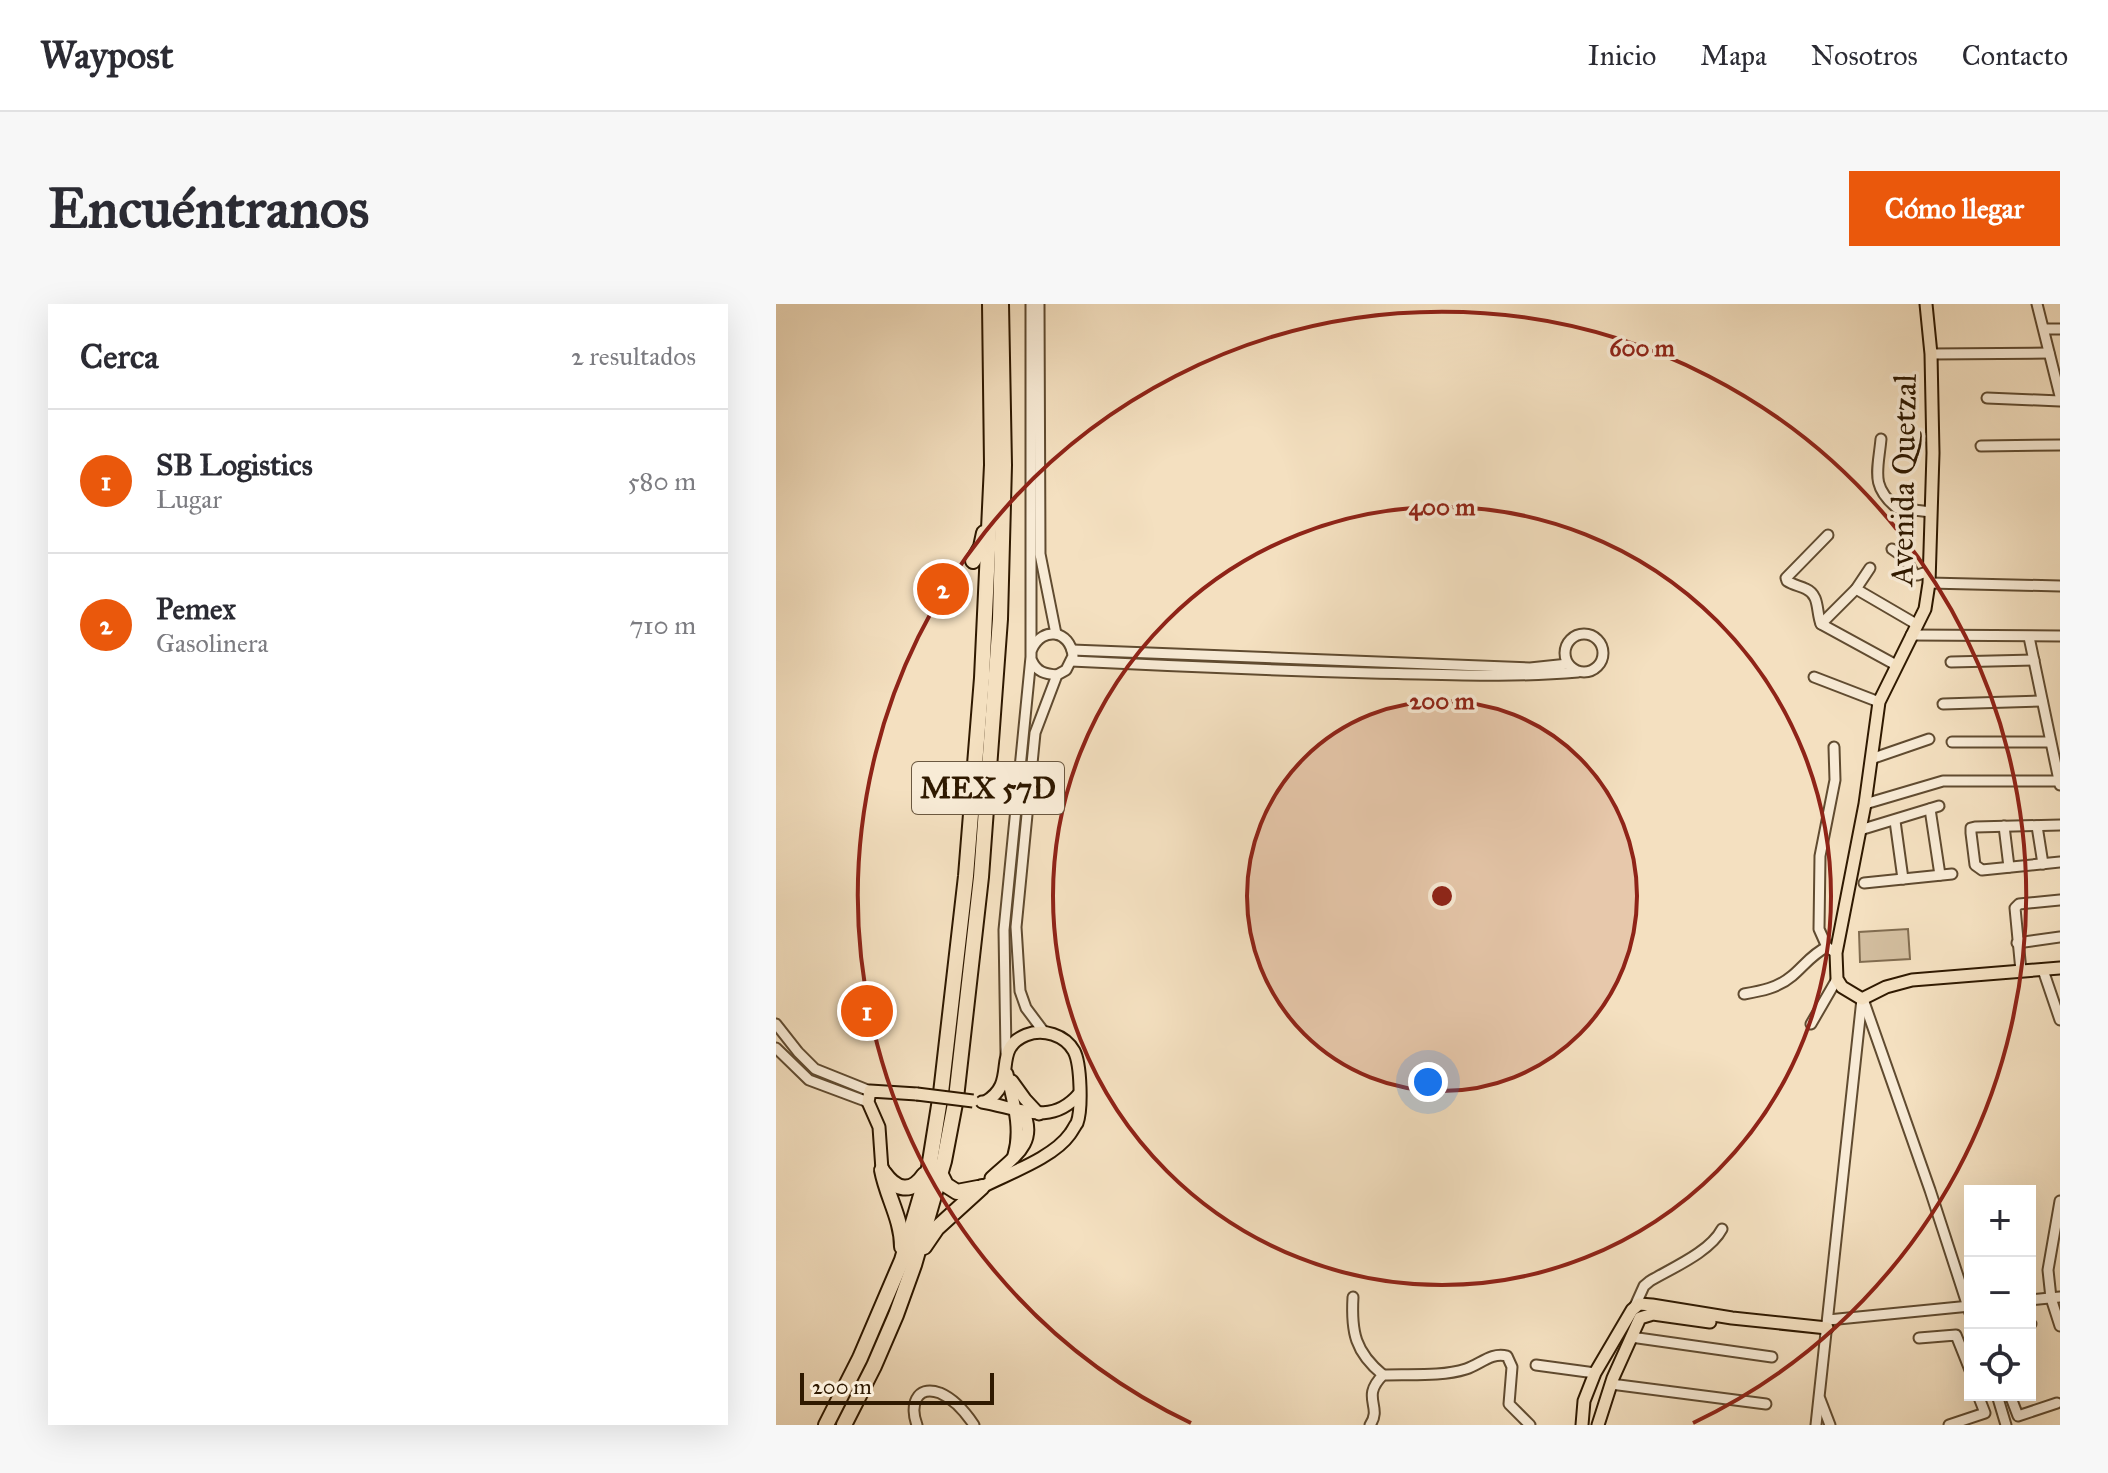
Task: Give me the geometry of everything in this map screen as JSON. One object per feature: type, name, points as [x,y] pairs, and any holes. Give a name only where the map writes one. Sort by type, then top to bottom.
[{"type":"highway","name":"MEX 57D","points":[[844,1425],[885,1340],[934,1171],[965,891],[982,678],[992,465],[990,304]]},
{"type":"highway","name":"MEX 57D","points":[[934,1171],[944,1161],[956,1098],[992,750],[1000,619],[1004,465],[1001,304]]},
{"type":"highway","points":[[973,561],[984,534],[992,465]]},
{"type":"highway","points":[[975,632],[982,678]]},
{"type":"highway","points":[[882,1170],[893,1184],[907,1187],[934,1171],[957,1192],[982,1187]]},
{"type":"highway","points":[[882,1170],[908,1262]]},
{"type":"highway","points":[[908,1262],[937,1228],[982,1187]]},
{"type":"highway","name":"MEX 57D","points":[[826,1425],[908,1262]]},
{"type":"main road","name":"Avenida Quetzal","points":[[1837,979],[1831,950],[1860,830],[1879,702],[1925,609],[1933,453],[1931,354],[1926,304]]},
{"type":"main road","points":[[1837,979],[1842,987],[1862,999],[1886,987],[1912,980],[2060,968]]},
{"type":"main road","points":[[1032,1032],[1044,1032],[1064,1040],[1077,1059],[1080,1110],[1077,1124],[1063,1143],[1028,1165],[982,1187],[1014,1156],[1018,1136],[1018,1109],[1006,1070],[1006,1053],[1012,1043],[1032,1032]]},
{"type":"main road","points":[[979,1101],[993,1097],[1000,1089],[1006,1070]]},
{"type":"main road","points":[[1006,1070],[1016,1088],[1039,1114]]},
{"type":"main road","points":[[882,1170],[879,1127],[869,1096],[917,1094],[979,1101],[1039,1114],[1061,1110],[1079,1094]]},
{"type":"main road","points":[[1639,1311],[1827,1328]]},
{"type":"main road","points":[[1598,1425],[1639,1311]]},
{"type":"main road","points":[[1582,1425],[1584,1401],[1595,1373],[1639,1311]]},
{"type":"street","points":[[1006,1053],[1004,930],[1031,654],[1031,304]]},
{"type":"street","points":[[1039,304],[1040,554],[1056,634]]},
{"type":"street","points":[[1987,398],[2060,398],[2056,368],[2049,353],[2037,304]]},
{"type":"street","points":[[2044,329],[2060,329]]},
{"type":"street","points":[[1931,354],[2049,353]]},
{"type":"street","points":[[1881,439],[1877,476],[1879,488],[1897,508],[1931,512]]},
{"type":"street","points":[[1981,446],[2060,445]]},
{"type":"street","points":[[1821,624],[1813,594],[1791,584],[1786,578],[1828,535]]},
{"type":"street","points":[[1892,549],[1905,558],[1915,575],[2060,586]]},
{"type":"street","points":[[1821,624],[1856,589],[1870,568]]},
{"type":"street","points":[[1856,589],[1913,629],[2029,637],[2060,636]]},
{"type":"street","points":[[1821,624],[1896,665]]},
{"type":"street","points":[[1071,661],[1226,669],[1531,676],[1589,672],[1599,666],[1604,656],[1602,645],[1595,636],[1585,633],[1574,635],[1567,643],[1564,654],[1568,664],[1578,672]]},
{"type":"street","points":[[1045,634],[1056,634],[1069,642],[1071,661],[1066,670],[1057,675],[1045,674],[1036,668],[1031,654],[1036,640],[1045,634]]},
{"type":"street","points":[[1865,804],[1943,781],[2060,783],[2029,637]]},
{"type":"street","points":[[1072,650],[1530,668],[1568,664]]},
{"type":"street","points":[[1951,662],[2034,660]]},
{"type":"street","points":[[1044,1032],[1026,1008],[1020,991],[1016,927],[1035,733],[1057,675]]},
{"type":"street","points":[[1814,677],[1879,702]]},
{"type":"street","points":[[1943,704],[2042,701]]},
{"type":"street","points":[[1871,759],[1929,739]]},
{"type":"street","points":[[1952,742],[2050,742]]},
{"type":"street","points":[[1831,950],[1821,939],[1819,929],[1819,869],[1835,780],[1834,747]]},
{"type":"street","points":[[1860,830],[1934,807],[1940,875]]},
{"type":"street","points":[[1895,821],[1903,879]]},
{"type":"street","points":[[2060,825],[1971,828],[1978,869],[2060,862]]},
{"type":"street","points":[[2004,826],[2009,867]]},
{"type":"street","points":[[2037,826],[2043,864]]},
{"type":"street","points":[[1864,883],[1952,874]]},
{"type":"street","points":[[2021,971],[2015,908],[2060,900]]},
{"type":"street","points":[[2017,943],[2060,937]]},
{"type":"street","points":[[1744,994],[1781,984],[1816,952],[1831,950]]},
{"type":"street","points":[[2043,970],[2060,1020]]},
{"type":"street","points":[[1811,1024],[1837,979]]},
{"type":"street","points":[[1862,999],[1964,1293]]},
{"type":"street","points":[[1816,1425],[1862,999]]},
{"type":"street","points":[[776,1024],[815,1069],[869,1096]]},
{"type":"street","points":[[776,1048],[809,1080],[869,1096]]},
{"type":"street","points":[[2060,1202],[2048,1270],[2058,1297],[2060,1326]]},
{"type":"street","points":[[1639,1311],[1644,1286],[1703,1249],[1716,1239],[1722,1229]]},
{"type":"street","points":[[1353,1297],[1352,1315],[1357,1343],[1362,1354],[1383,1375],[1450,1372],[1495,1355],[1504,1355],[1510,1359],[1512,1367],[1509,1404],[1530,1425]]},
{"type":"street","points":[[2036,1299],[2058,1297]]},
{"type":"street","points":[[1827,1328],[1964,1309]]},
{"type":"street","points":[[1919,1338],[1954,1334],[1964,1347]]},
{"type":"street","points":[[1631,1337],[1772,1357]]},
{"type":"street","points":[[1536,1365],[1595,1373]]},
{"type":"street","points":[[1370,1425],[1375,1414],[1371,1394],[1383,1375]]},
{"type":"street","points":[[1611,1384],[1766,1404]]},
{"type":"street","points":[[917,1425],[912,1410],[914,1402],[919,1396],[931,1392],[940,1393],[960,1407],[974,1425]]},
{"type":"street","points":[[1819,1396],[1830,1425]]},
{"type":"street","points":[[1980,1401],[1985,1413]]},
{"type":"street","points":[[1999,1401],[2006,1423],[2057,1403]]},
{"type":"street","points":[[2012,1401],[2018,1416]]},
{"type":"street","points":[[1949,1425],[2001,1407]]},
{"type":"shaded area","points":[[1908,929],[1910,959],[1860,962],[1859,932]]},
{"type":"place","name":"Pemex","points":[[943,589]]},
{"type":"place","name":"SB Logistics","points":[[867,1011]]}]
